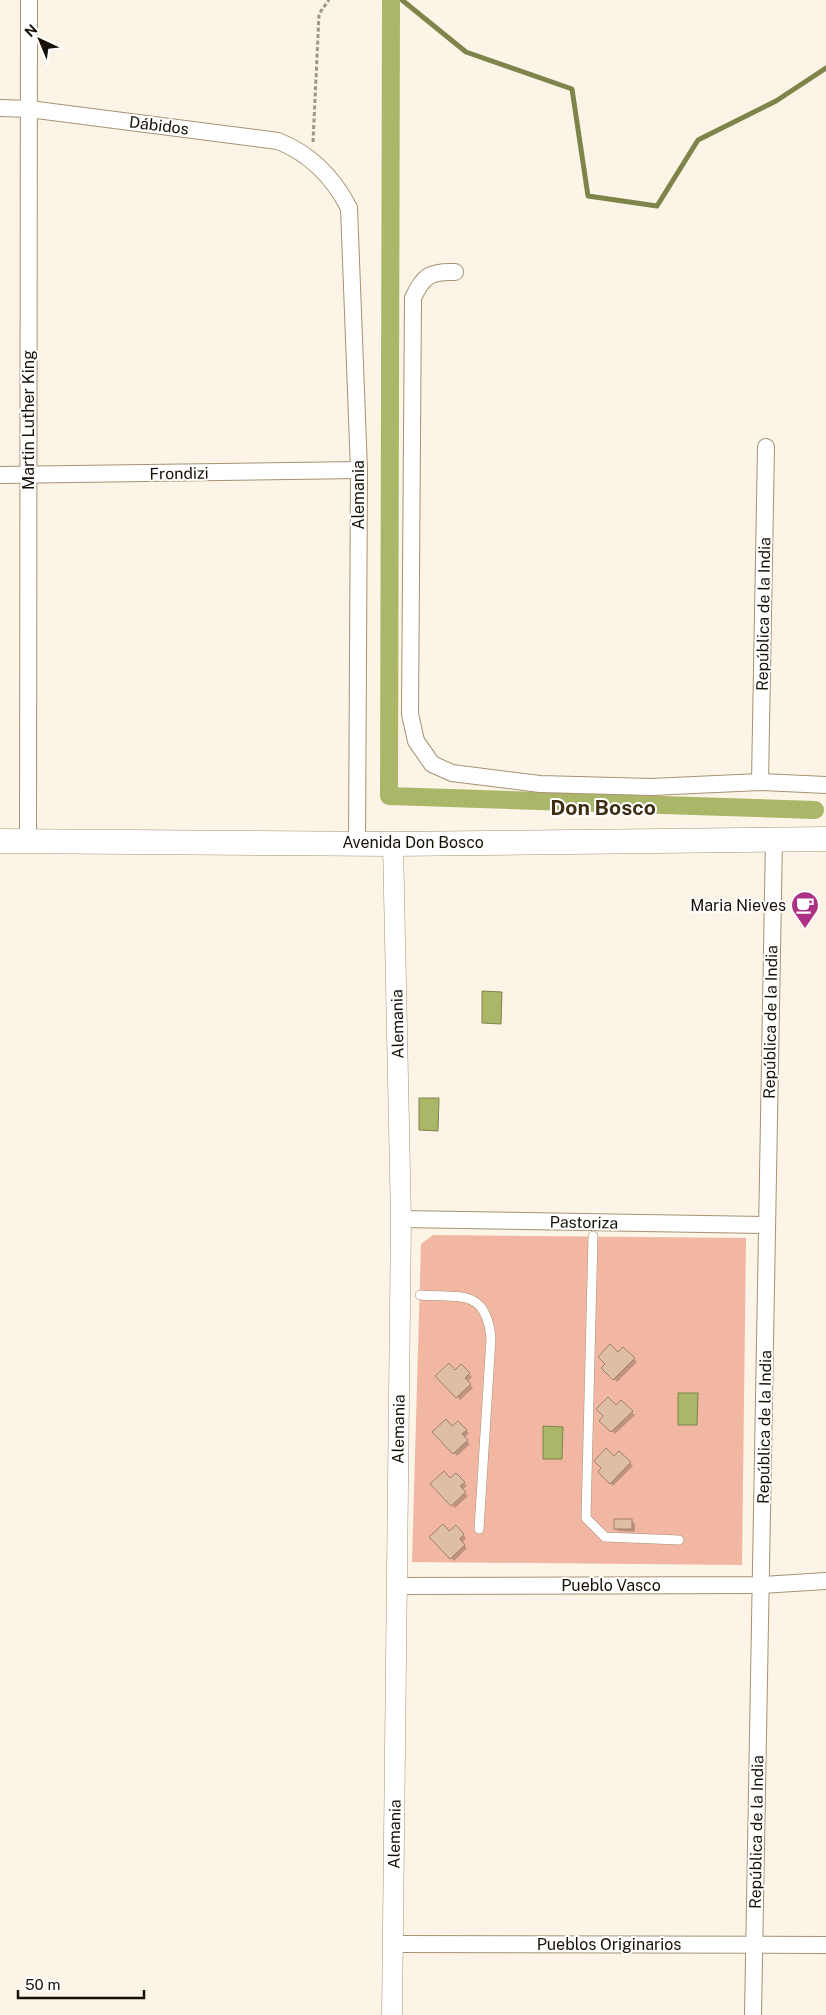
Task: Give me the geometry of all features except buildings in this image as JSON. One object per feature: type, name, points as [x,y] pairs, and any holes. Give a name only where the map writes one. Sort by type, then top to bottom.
[{"type":"main road","name":"Avenida Don Bosco","points":[[0,840],[393,844],[826,839]]},
{"type":"street","name":"Martin Luther King","points":[[28,841],[29,0]]},
{"type":"street","name":"Dábidos","points":[[0,108],[29,108],[278,141],[294,147],[312,160]]},
{"type":"street","name":"Alemania","points":[[312,160],[336,185],[349,208],[358,470],[357,843]]},
{"type":"street","points":[[455,272],[436,271],[420,282],[413,298],[410,714],[416,741],[432,764],[452,774],[540,784],[651,787],[760,782],[826,785]]},
{"type":"street","name":"República de la India","points":[[760,782],[766,447]]},
{"type":"street","name":"Frondizi","points":[[0,474],[358,470]]},
{"type":"street","name":"República de la India","points":[[753,2015],[774,839]]},
{"type":"street","name":"Alemania","points":[[392,2015],[400,1220],[393,844]]},
{"type":"street","name":"Pastoriza","points":[[400,1220],[767,1225]]},
{"type":"street","name":"Pueblo Vasco","points":[[396,1586],[761,1585],[826,1582]]},
{"type":"street","name":"Pueblos Originarios","points":[[393,1944],[826,1945]]},
{"type":"lane","points":[[593,1236],[586,1518],[605,1537],[679,1540]]},
{"type":"lane","points":[[420,1295],[470,1298],[484,1308],[489,1321],[491,1338],[479,1529]]},
{"type":"path","points":[[312,160],[319,14],[329,0]]},
{"type":"shaded area","points":[[482,991],[502,992],[501,1024],[482,1023]]},
{"type":"shaded area","points":[[419,1098],[439,1098],[438,1131],[419,1130]]},
{"type":"shaded area","points":[[433,1235],[746,1238],[742,1565],[412,1562],[421,1244]]},
{"type":"shaded area","points":[[678,1393],[698,1393],[697,1425],[678,1425]]},
{"type":"shaded area","points":[[543,1426],[563,1427],[562,1459],[543,1459]]},
{"type":"waterway","points":[[391,0],[389,796],[815,810]]},
{"type":"waterway","points":[[402,0],[466,52],[572,89],[588,196],[657,206],[698,140],[776,101],[826,68]]},
{"type":"place","name":"Maria Nieves","points":[[805,929]]},
{"type":"district","name":"Don Bosco","points":[[603,808]]}]
